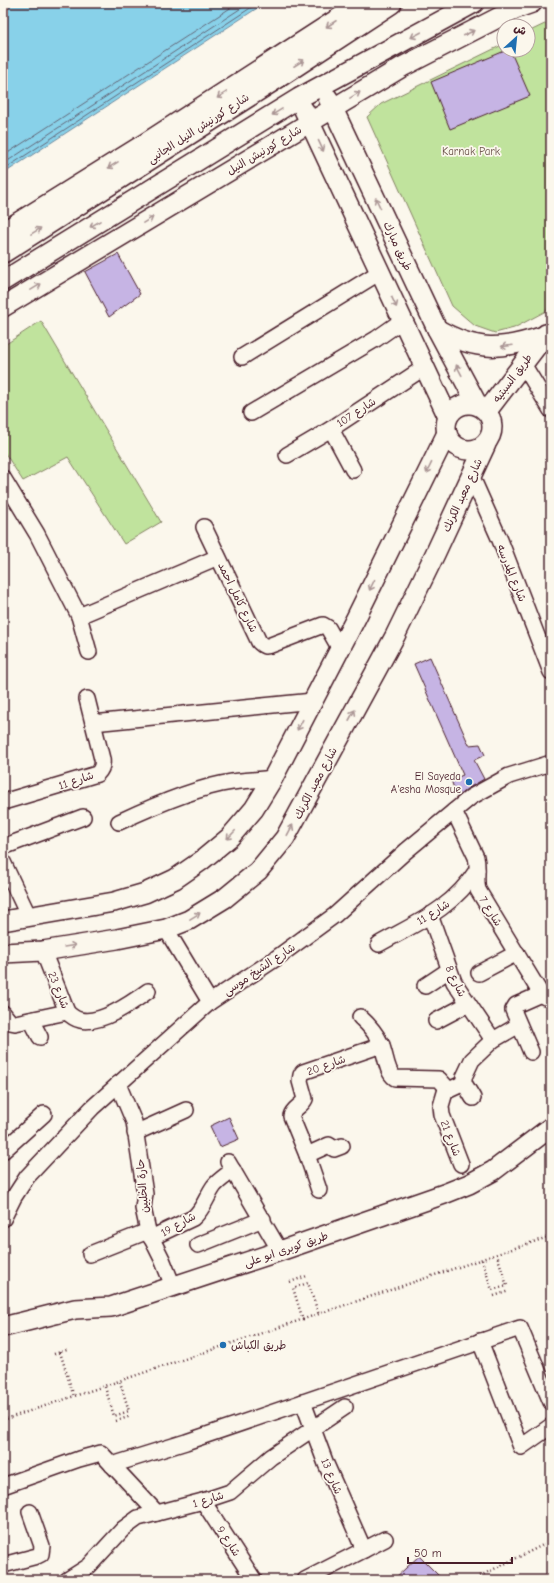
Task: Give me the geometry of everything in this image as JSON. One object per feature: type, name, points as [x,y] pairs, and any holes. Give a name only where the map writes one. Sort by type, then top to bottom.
[{"type":"main road","name":"شارع كورنيش النيل الجانبى","points":[[3,233],[152,140],[364,3]]},
{"type":"main road","name":"شارع كورنيش النيل الجانبى","points":[[3,252],[275,79],[391,3]]},
{"type":"street","points":[[3,281],[299,98],[474,3]]},
{"type":"street","name":"شارع كورنيش النيل","points":[[3,307],[402,67],[515,9],[532,3]]},
{"type":"street","name":"طريق مبارك","points":[[322,85],[437,329],[482,408]]},
{"type":"street","points":[[3,922],[114,902],[146,893],[175,879],[202,861],[230,837],[254,809],[313,701],[340,649],[447,425],[453,410],[460,405],[469,403],[482,408],[492,419],[493,428],[491,436],[486,444],[478,449],[468,450],[459,448],[451,442],[447,425],[424,367],[299,98]]},
{"type":"street","points":[[41,258],[54,276]]},
{"type":"street","points":[[242,357],[380,272]]},
{"type":"street","points":[[251,413],[376,339],[403,320]]},
{"type":"street","points":[[437,329],[459,340],[489,347],[508,346],[548,331]]},
{"type":"street","name":"طريق السبتيه","points":[[482,408],[524,364],[548,331]]},
{"type":"street","points":[[524,364],[551,410]]},
{"type":"street","name":"شارع 107","points":[[287,455],[330,429],[424,367]]},
{"type":"street","points":[[330,429],[353,470]]},
{"type":"street","name":"شارع معبد الكرنك","points":[[3,953],[43,951],[117,939],[166,929],[189,920],[225,898],[258,872],[285,838],[395,636],[486,444]]},
{"type":"street","name":"شارع المدرسه","points":[[471,475],[500,540],[551,672]]},
{"type":"street","points":[[3,478],[37,534],[79,616],[89,652]]},
{"type":"street","name":"شارع كامل احمد","points":[[204,527],[259,642],[262,645],[271,645],[323,625],[328,628],[340,649]]},
{"type":"street","points":[[79,616],[218,557]]},
{"type":"street","name":"شارع 11","points":[[3,802],[97,774],[101,770],[103,764],[87,699]]},
{"type":"street","points":[[93,723],[313,701]]},
{"type":"street","name":"شارع الشيخ موسى","points":[[3,1219],[14,1197],[27,1177],[92,1108],[210,1002],[275,959],[335,915],[406,851],[471,797],[509,776],[551,763]]},
{"type":"street","points":[[118,822],[142,811],[197,791],[231,782],[272,778]]},
{"type":"street","name":"شارع 7","points":[[454,811],[476,857],[476,877],[478,890],[517,953],[546,995]]},
{"type":"street","points":[[3,847],[83,818]]},
{"type":"street","points":[[3,862],[29,917]]},
{"type":"street","name":"شارع 11","points":[[379,944],[441,909],[462,891],[477,870]]},
{"type":"street","name":"شارع 8","points":[[430,915],[449,970],[468,1004],[493,1040]]},
{"type":"street","points":[[166,929],[210,1002]]},
{"type":"street","name":"شارع 23","points":[[43,951],[67,1012],[80,1020],[95,1020],[119,1011],[148,990]]},
{"type":"street","points":[[479,973],[517,953]]},
{"type":"street","points":[[425,986],[449,970]]},
{"type":"street","points":[[531,1052],[514,1013],[514,1007],[546,995]]},
{"type":"street","points":[[436,1021],[468,1004]]},
{"type":"street","points":[[3,1013],[10,1022],[15,1023],[67,1012]]},
{"type":"street","points":[[360,1017],[369,1025],[382,1045],[392,1076],[399,1079],[439,1079],[446,1089],[451,1090],[464,1083]]},
{"type":"street","points":[[31,1020],[40,1037]]},
{"type":"street","points":[[473,1098],[464,1083],[465,1072],[472,1060],[493,1040],[519,1026]]},
{"type":"street","name":"شارع 20","points":[[319,1190],[308,1154],[291,1116],[293,1110],[305,1099],[300,1081],[301,1074],[303,1072],[382,1045]]},
{"type":"street","name":"حارة الخلبين","points":[[118,1084],[130,1110],[135,1133],[145,1194],[143,1208],[150,1235],[173,1286]]},
{"type":"street","name":"شارع 21","points":[[446,1089],[441,1106],[442,1115],[460,1164]]},
{"type":"street","points":[[135,1133],[186,1110]]},
{"type":"street","points":[[3,1151],[44,1114]]},
{"type":"street","name":"طريق كوبرى ابو على","points":[[3,1327],[75,1309],[111,1307],[280,1251],[469,1184],[493,1171],[551,1127]]},
{"type":"street","points":[[308,1154],[329,1145],[334,1149],[342,1146]]},
{"type":"street","name":"شارع 19","points":[[90,1254],[150,1235],[193,1218],[198,1214],[214,1186],[231,1166],[263,1219]]},
{"type":"street","points":[[198,1245],[263,1219],[280,1251]]},
{"type":"street","points":[[112,1465],[186,1442],[520,1328],[551,1402]]},
{"type":"street","points":[[480,1342],[521,1447],[551,1426]]},
{"type":"street","name":"شارع 13","points":[[303,1402],[326,1464],[364,1550]]},
{"type":"street","name":"شارع 1","points":[[67,1580],[89,1566],[130,1523],[138,1518],[203,1501],[230,1492],[271,1456],[345,1407]]},
{"type":"street","points":[[3,1486],[79,1459],[101,1453],[157,1513]]},
{"type":"street","name":"شارع 9","points":[[203,1501],[254,1580]]},
{"type":"street","points":[[3,1566],[41,1554],[42,1546],[30,1512]]},
{"type":"street","points":[[305,1580],[385,1539]]},
{"type":"path","points":[[3,1420],[120,1382],[551,1236]]},
{"type":"path","points":[[482,1260],[492,1290],[507,1286],[498,1255]]},
{"type":"path","points":[[290,1282],[307,1276]]},
{"type":"path","points":[[298,1279],[300,1286]]},
{"type":"path","points":[[303,1320],[292,1288],[308,1283],[319,1314]]},
{"type":"path","points":[[499,1288],[501,1294]]},
{"type":"path","points":[[494,1296],[508,1291]]},
{"type":"path","points":[[54,1354],[67,1350]]},
{"type":"path","points":[[60,1352],[74,1397]]},
{"type":"path","points":[[105,1387],[114,1416],[121,1414],[129,1411],[120,1382]]},
{"type":"path","points":[[121,1414],[123,1419]]},
{"type":"path","points":[[116,1421],[131,1416]]},
{"type":"path","points":[[480,1576],[543,1545],[551,1543]]},
{"type":"green space","name":"Karnak Park","points":[[551,21],[551,305],[546,311],[514,328],[495,333],[475,326],[452,306],[367,117],[381,104],[496,48],[496,58],[536,58],[536,28]]},
{"type":"green space","points":[[41,321],[161,522],[124,544],[68,457],[23,481],[3,450],[3,346]]},
{"type":"water","points":[[3,3],[265,3],[3,174]]},
{"type":"building","points":[[496,55],[496,58],[513,58],[530,96],[450,129],[431,82]]},
{"type":"building","points":[[118,254],[140,294],[109,317],[85,272]]},
{"type":"building","points":[[430,657],[469,745],[480,744],[485,755],[474,760],[484,779],[457,797],[451,780],[463,775],[414,664]]},
{"type":"building","points":[[229,1117],[239,1139],[220,1147],[210,1126]]},
{"type":"building","points":[[419,1556],[443,1580],[393,1580]]},
{"type":"place","name":"El Sayeda A'esha Mosque","points":[[469,782]]},
{"type":"place","name":"طريق الكباش","points":[[223,1345]]}]
